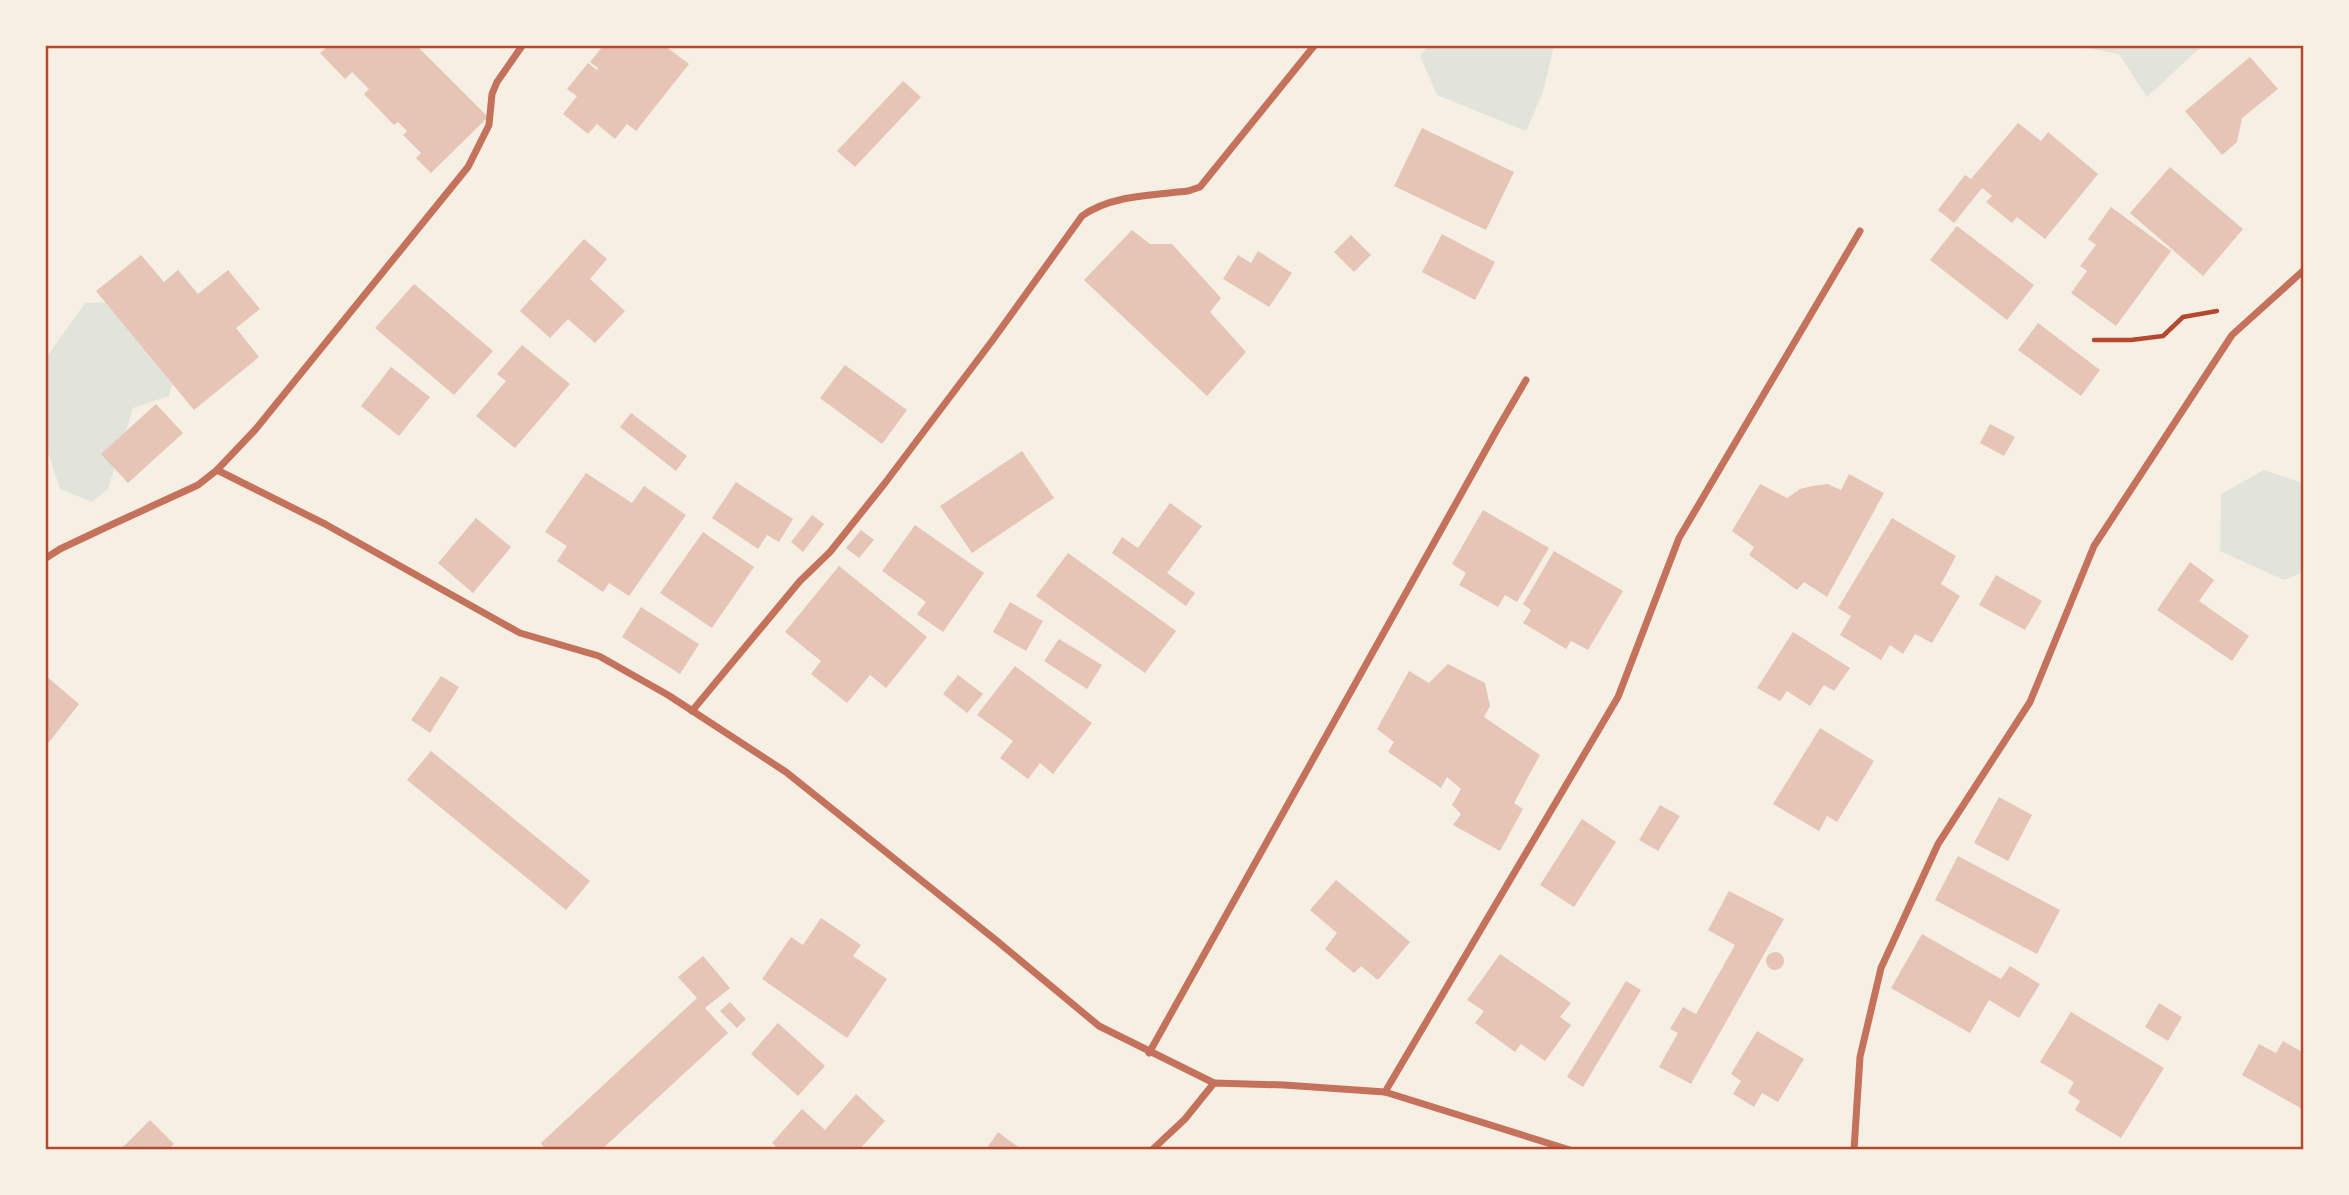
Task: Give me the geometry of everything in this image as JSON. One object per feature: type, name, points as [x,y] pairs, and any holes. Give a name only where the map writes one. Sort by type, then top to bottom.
[{"type":"street","points":[[46,558],[198,485],[217,470],[255,430],[468,167],[489,125],[492,94],[497,82],[522,46]]},
{"type":"street","points":[[692,711],[869,503],[1083,216],[1094,207],[1110,203],[1200,187],[1314,46]]},
{"type":"street","points":[[1385,1092],[1618,696],[1679,538],[1860,231]]},
{"type":"street","points":[[1854,1150],[1860,1057],[1881,968],[1938,844],[2030,702],[2094,546],[2232,335],[2304,270]]},
{"type":"street","points":[[1149,1053],[1526,380]]},
{"type":"street","points":[[217,470],[325,524],[520,633],[599,656],[692,711],[786,772],[997,940],[1099,1026],[1149,1053],[1214,1083],[1385,1092],[1570,1150]]},
{"type":"street","points":[[1152,1150],[1185,1119],[1214,1083]]},
{"type":"path","points":[[2094,340],[2131,340],[2163,336],[2183,317],[2219,311],[2256,313]]},
{"type":"shaded area","points":[[1428,46],[1554,46],[1543,92],[1526,131],[1437,95],[1420,56]]},
{"type":"shaded area","points":[[2074,46],[2202,46],[2147,97],[2119,54]]},
{"type":"shaded area","points":[[114,302],[178,361],[169,396],[133,408],[108,489],[92,502],[60,489],[46,446],[46,358],[85,303]]},
{"type":"shaded area","points":[[2264,470],[2303,483],[2303,572],[2284,580],[2220,551],[2221,494]]},
{"type":"building","points":[[323,46],[417,46],[488,117],[431,173],[416,158],[421,153],[403,135],[407,131],[398,122],[394,125],[364,94],[369,89],[352,72],[345,79],[320,53],[326,48]]},
{"type":"building","points":[[603,46],[665,46],[689,64],[636,131],[627,124],[615,139],[597,124],[588,134],[563,114],[577,96],[567,89],[588,63],[597,70],[590,62]]},
{"type":"building","points":[[2250,57],[2278,89],[2242,118],[2237,142],[2222,155],[2185,111]]},
{"type":"building","points":[[903,81],[921,97],[855,167],[837,151]]},
{"type":"building","points":[[2018,123],[2041,141],[2048,132],[2098,174],[2045,239],[2017,217],[2012,223],[1986,202],[1992,196],[1982,188],[1954,223],[1938,210],[1965,175],[1971,179]]},
{"type":"building","points":[[1422,128],[1514,172],[1486,230],[1394,186]]},
{"type":"building","points":[[2170,167],[2243,229],[2203,276],[2130,213]]},
{"type":"building","points":[[2111,207],[2171,251],[2116,326],[2071,293],[2087,271],[2080,266],[2096,245],[2088,239]]},
{"type":"building","points":[[1957,226],[2034,285],[2007,320],[1930,260]]},
{"type":"building","points":[[1132,230],[1150,244],[1172,244],[1221,298],[1210,312],[1246,352],[1207,396],[1084,280]]},
{"type":"building","points":[[1442,234],[1495,262],[1475,300],[1422,272]]},
{"type":"building","points":[[1351,235],[1371,255],[1354,272],[1334,252]]},
{"type":"building","points":[[584,239],[607,259],[590,279],[625,311],[595,343],[568,319],[550,338],[520,311]]},
{"type":"building","points":[[1258,251],[1292,273],[1269,307],[1223,279],[1238,255],[1251,263]]},
{"type":"building","points":[[141,255],[164,282],[178,270],[198,294],[228,270],[260,309],[236,328],[259,357],[194,410],[96,291]]},
{"type":"building","points":[[414,284],[493,351],[454,395],[375,328]]},
{"type":"building","points":[[2038,323],[2100,370],[2081,396],[2018,350]]},
{"type":"building","points":[[522,345],[570,384],[515,448],[476,416],[506,381],[497,374]]},
{"type":"building","points":[[845,365],[907,410],[882,444],[820,398]]},
{"type":"building","points":[[391,367],[430,397],[399,436],[361,406]]},
{"type":"building","points":[[156,404],[183,433],[128,483],[101,454]]},
{"type":"building","points":[[631,413],[687,456],[676,471],[620,427]]},
{"type":"building","points":[[1990,424],[2015,437],[2004,456],[1980,443]]},
{"type":"building","points":[[1022,451],[1054,498],[972,553],[940,506]]},
{"type":"building","points":[[586,473],[632,503],[644,486],[686,515],[629,596],[609,583],[603,592],[557,561],[567,546],[545,532]]},
{"type":"building","points":[[1849,474],[1884,493],[1827,597],[1804,582],[1797,590],[1749,555],[1754,547],[1732,531],[1760,484],[1787,498],[1800,489],[1812,486],[1828,484],[1841,490]]},
{"type":"building","points":[[736,482],[793,519],[779,542],[767,535],[758,549],[712,518]]},
{"type":"building","points":[[1170,503],[1202,526],[1167,573],[1195,593],[1186,606],[1112,553],[1122,537],[1138,548]]},
{"type":"building","points":[[1483,510],[1549,548],[1517,602],[1505,595],[1498,607],[1459,585],[1466,573],[1452,564]]},
{"type":"building","points":[[812,515],[824,524],[803,552],[791,542]]},
{"type":"building","points":[[476,518],[511,547],[473,593],[438,563]]},
{"type":"building","points":[[1892,518],[1956,556],[1941,584],[1960,596],[1932,643],[1915,634],[1903,654],[1890,645],[1881,660],[1840,635],[1851,616],[1838,608]]},
{"type":"building","points":[[915,525],[984,573],[943,632],[917,614],[926,602],[882,571]]},
{"type":"building","points":[[861,530],[874,540],[859,558],[846,548]]},
{"type":"building","points":[[703,532],[754,567],[712,628],[660,593]]},
{"type":"building","points":[[1554,551],[1623,591],[1588,650],[1571,641],[1566,649],[1523,623],[1531,610],[1523,604]]},
{"type":"building","points":[[1068,553],[1176,631],[1145,673],[1036,596]]},
{"type":"building","points":[[2190,562],[2214,580],[2199,601],[2249,636],[2232,661],[2157,610]]},
{"type":"building","points":[[839,566],[927,637],[886,688],[870,675],[847,703],[811,674],[821,661],[785,632]]},
{"type":"building","points":[[1996,575],[2042,601],[2025,630],[1979,605]]},
{"type":"building","points":[[1010,602],[1043,621],[1026,651],[993,632]]},
{"type":"building","points":[[641,607],[699,644],[680,674],[622,637]]},
{"type":"building","points":[[1793,632],[1850,668],[1834,691],[1824,685],[1810,706],[1787,691],[1780,701],[1757,688]]},
{"type":"building","points":[[1059,639],[1102,665],[1087,689],[1044,661]]},
{"type":"building","points":[[1448,664],[1485,683],[1490,706],[1484,717],[1540,755],[1514,803],[1523,809],[1500,851],[1453,825],[1461,814],[1452,805],[1461,789],[1447,777],[1441,788],[1388,752],[1394,742],[1377,729],[1409,671],[1429,683]]},
{"type":"building","points":[[1015,666],[1092,723],[1053,774],[1040,763],[1028,779],[1000,758],[1013,741],[977,715]]},
{"type":"building","points":[[958,675],[983,694],[967,713],[943,694]]},
{"type":"building","points":[[46,676],[79,704],[46,746]]},
{"type":"building","points":[[441,676],[459,687],[430,733],[411,720]]},
{"type":"building","points":[[1820,728],[1874,761],[1837,822],[1827,816],[1819,831],[1773,804]]},
{"type":"building","points":[[431,751],[590,881],[566,910],[407,780]]},
{"type":"building","points":[[1999,797],[2032,815],[2008,861],[1974,843]]},
{"type":"building","points":[[1660,805],[1680,816],[1658,851],[1639,840]]},
{"type":"building","points":[[1582,819],[1616,842],[1574,907],[1540,885]]},
{"type":"building","points":[[1958,856],[2060,910],[2037,954],[1935,900]]},
{"type":"building","points":[[1336,880],[1410,942],[1378,980],[1361,966],[1354,973],[1325,949],[1337,933],[1310,910]]},
{"type":"building","points":[[1729,891],[1784,919],[1691,1084],[1659,1067],[1678,1033],[1670,1029],[1683,1007],[1696,1014],[1735,945],[1708,930]]},
{"type":"building","points":[[821,918],[861,945],[853,956],[887,979],[847,1038],[762,979],[791,937],[803,945]]},
{"type":"building","points":[[1922,934],[2001,979],[2010,966],[2040,984],[2019,1018],[1989,1000],[1970,1033],[1891,988]]},
{"type":"building","points":[[1775,952],[1781,955],[1784,961],[1781,967],[1775,970],[1769,967],[1766,961],[1769,955]]},
{"type":"building","points":[[1500,954],[1571,1003],[1560,1017],[1571,1025],[1545,1061],[1521,1044],[1515,1052],[1475,1023],[1484,1011],[1467,1000]]},
{"type":"building","points":[[703,956],[730,988],[705,1008],[728,1033],[601,1150],[546,1150],[541,1143],[697,998],[678,977]]},
{"type":"building","points":[[1626,981],[1641,990],[1583,1087],[1567,1077]]},
{"type":"building","points":[[730,1002],[746,1019],[737,1028],[720,1011]]},
{"type":"building","points":[[2159,1003],[2182,1017],[2168,1041],[2145,1027]]},
{"type":"building","points":[[2071,1012],[2164,1068],[2121,1138],[2075,1110],[2080,1101],[2068,1093],[2074,1082],[2040,1062]]},
{"type":"building","points":[[778,1023],[825,1066],[798,1096],[751,1054]]},
{"type":"building","points":[[1757,1031],[1804,1059],[1778,1102],[1762,1093],[1754,1107],[1733,1094],[1741,1081],[1731,1074]]},
{"type":"building","points":[[2283,1041],[2304,1053],[2304,1110],[2242,1075],[2259,1044],[2276,1053]]},
{"type":"building","points":[[856,1094],[885,1121],[859,1150],[780,1150],[772,1143],[802,1109],[825,1130]]},
{"type":"building","points":[[150,1120],[174,1144],[168,1150],[120,1150]]},
{"type":"building","points":[[998,1132],[1010,1141],[1023,1150],[987,1148]]}]
